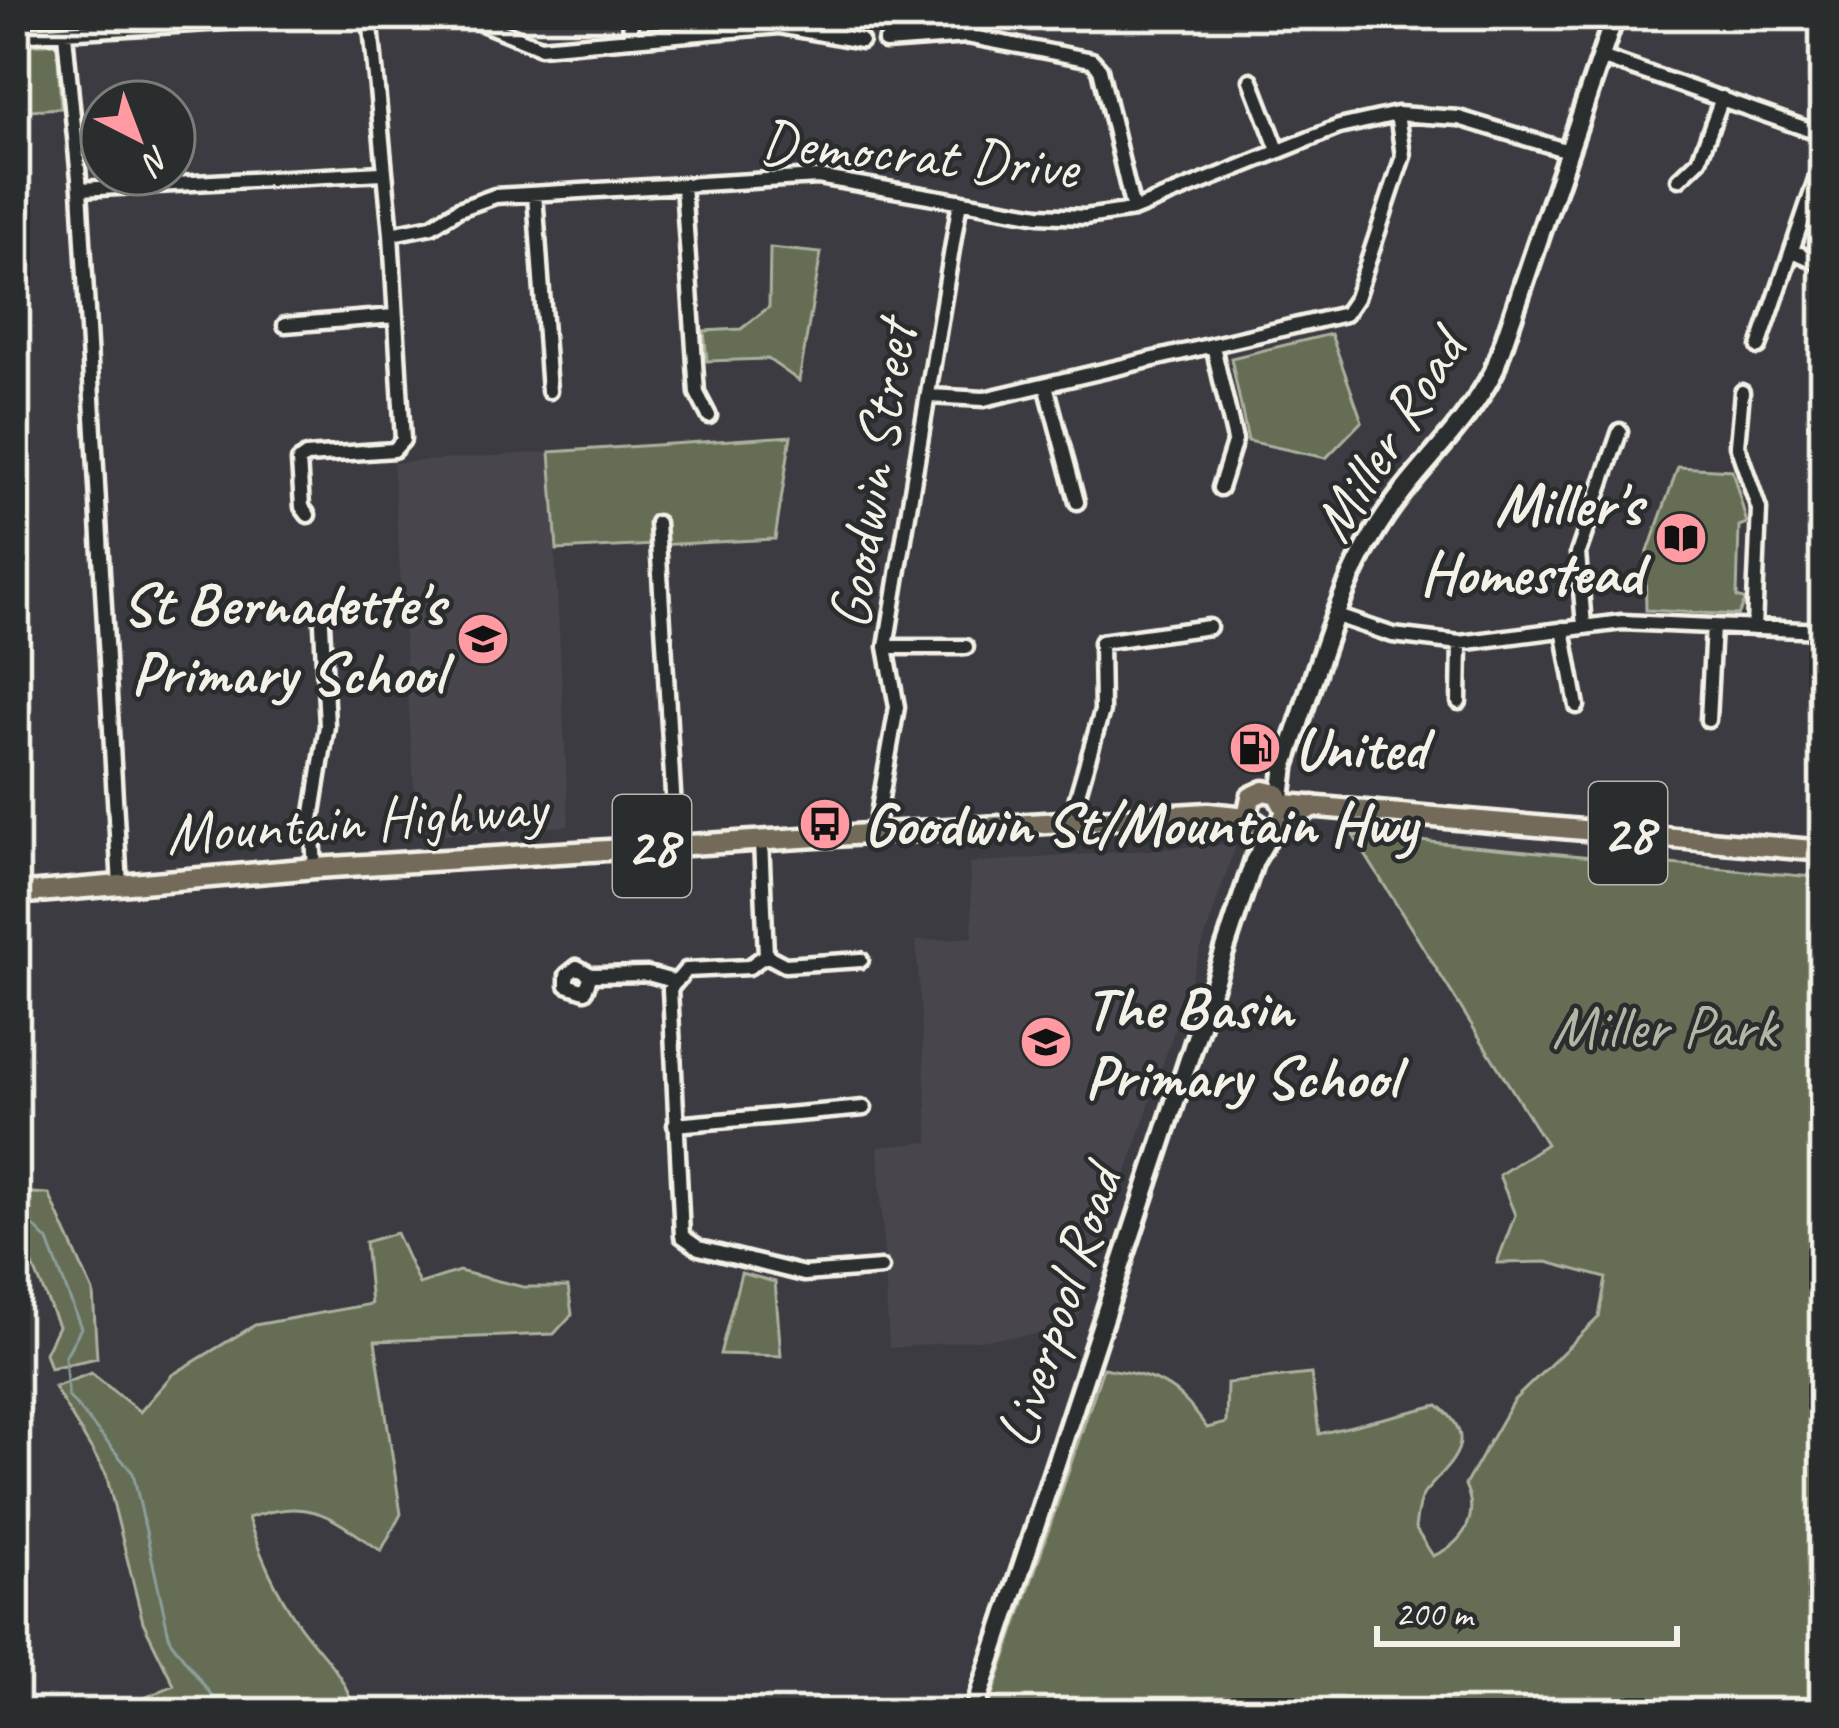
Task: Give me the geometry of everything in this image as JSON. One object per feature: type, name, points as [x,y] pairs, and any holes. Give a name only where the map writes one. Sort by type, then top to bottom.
[{"type":"main road","name":"Miller Road","points":[[1277,809],[1283,770],[1337,616],[1381,523],[1468,419],[1494,371],[1615,15]]},
{"type":"main road","name":"28","points":[[1248,814],[1314,806],[1824,851]]},
{"type":"main road","points":[[1248,814],[1277,809]]},
{"type":"main road","name":"Liverpool Road","points":[[974,1713],[1254,861],[1277,809]]},
{"type":"main road","name":"Mountain Highway","points":[[15,894],[676,844],[1248,814]]},
{"type":"main road","name":"Liverpool Road","points":[[1248,814],[1254,861]]},
{"type":"street","points":[[15,35],[200,18],[337,15]]},
{"type":"street","points":[[629,15],[632,38]]},
{"type":"street","points":[[308,515],[296,469],[306,456],[401,447],[392,234],[367,16],[467,17],[540,47],[778,26],[861,41]]},
{"type":"street","points":[[65,34],[78,168]]},
{"type":"street","points":[[885,42],[950,35],[1092,60],[1100,69],[1133,210]]},
{"type":"street","points":[[1601,57],[1824,135]]},
{"type":"street","points":[[1251,80],[1278,150]]},
{"type":"street","points":[[1679,178],[1700,160],[1722,98]]},
{"type":"street","points":[[928,396],[968,401],[1350,310],[1403,156],[1397,114]]},
{"type":"street","name":"Democrat Drive","points":[[392,234],[432,226],[480,199],[818,177],[1061,217],[1133,210],[1355,122],[1397,114],[1478,122],[1568,151]]},
{"type":"street","points":[[1759,347],[1824,156]]},
{"type":"street","points":[[198,183],[382,173]]},
{"type":"street","points":[[683,185],[698,393],[709,416]]},
{"type":"street","points":[[535,194],[549,391]]},
{"type":"street","points":[[81,198],[120,886]]},
{"type":"street","name":"Goodwin Street","points":[[875,832],[897,706],[886,647],[960,201]]},
{"type":"street","points":[[1793,251],[1824,265]]},
{"type":"street","points":[[285,325],[394,316]]},
{"type":"street","points":[[1213,346],[1234,440],[1220,488]]},
{"type":"street","points":[[1046,385],[1077,502]]},
{"type":"street","points":[[1742,392],[1737,445],[1759,509],[1754,628]]},
{"type":"street","points":[[1584,626],[1577,553],[1620,431]]},
{"type":"street","points":[[657,523],[676,844]]},
{"type":"street","points":[[1337,616],[1393,635],[1460,643],[1584,626],[1824,632]]},
{"type":"street","points":[[316,868],[312,819],[327,726],[322,622]]},
{"type":"street","points":[[1708,720],[1713,626]]},
{"type":"street","points":[[1078,820],[1077,796],[1102,711],[1100,641],[1210,627]]},
{"type":"street","points":[[1563,629],[1576,706]]},
{"type":"street","points":[[1459,702],[1460,643]]},
{"type":"street","points":[[886,647],[966,647]]},
{"type":"street","points":[[761,840],[766,955]]},
{"type":"street","points":[[766,955],[785,965],[861,960]]},
{"type":"street","points":[[766,955],[749,967],[686,970],[673,981],[669,1024],[682,1236],[688,1244],[804,1274],[881,1268]]},
{"type":"street","points":[[591,975],[648,974],[673,981]]},
{"type":"street","points":[[675,1125],[864,1108]]},
{"type":"shaded area","name":"St Bernadette's Primary School","points":[[550,452],[569,826],[417,836],[393,463]]},
{"type":"shaded area","name":"The Basin Primary School","points":[[1235,847],[1074,1331],[889,1348],[878,1147],[929,1142],[916,941],[973,937],[969,863]]},
{"type":"green space","points":[[57,43],[61,108],[15,111],[15,46]]},
{"type":"green space","points":[[770,248],[821,253],[799,381],[768,359],[707,361],[704,331],[741,329],[769,307]]},
{"type":"green space","points":[[1331,334],[1362,421],[1326,458],[1248,441],[1231,358]]},
{"type":"green space","points":[[791,436],[775,539],[557,550],[550,452]]},
{"type":"green space","points":[[1678,467],[1732,470],[1747,523],[1739,526],[1737,597],[1746,600],[1738,615],[1646,610],[1645,560]]},
{"type":"green space","name":"Miller Park","points":[[1353,835],[1824,878],[1824,1136],[1812,1267],[1824,1272],[1824,1713],[987,1713],[1103,1368],[1163,1384],[1185,1400],[1207,1428],[1226,1423],[1227,1383],[1311,1374],[1319,1434],[1438,1405],[1458,1429],[1460,1440],[1452,1460],[1418,1508],[1415,1528],[1433,1556],[1453,1544],[1466,1528],[1471,1508],[1465,1485],[1513,1401],[1599,1317],[1606,1278],[1547,1262],[1497,1263],[1515,1215],[1499,1175],[1546,1144]]},
{"type":"green space","points":[[15,1192],[49,1194],[93,1292],[97,1358],[50,1368],[45,1353],[58,1326],[22,1239],[15,1238]]},
{"type":"green space","points":[[396,1233],[419,1284],[459,1271],[523,1287],[568,1287],[572,1314],[554,1334],[375,1341],[401,1514],[381,1551],[318,1513],[288,1509],[248,1518],[276,1585],[298,1623],[340,1677],[352,1713],[110,1713],[174,1685],[143,1622],[106,1474],[54,1387],[91,1373],[140,1412],[172,1375],[255,1325],[371,1304],[365,1242]]},
{"type":"green space","points":[[741,1273],[775,1282],[781,1356],[720,1354]]},
{"type":"waterway","points":[[15,1207],[48,1241],[81,1328],[65,1357],[68,1396],[133,1473],[170,1640],[225,1713]]},
{"type":"place","name":"Miller's Homestead","points":[[1681,538]]},
{"type":"place","name":"St Bernadette's Primary School","points":[[483,639]]},
{"type":"place","name":"United","points":[[1255,748]]},
{"type":"place","name":"Goodwin St/Mountain Hwy","points":[[825,824]]},
{"type":"place","name":"The Basin Primary School","points":[[1046,1042]]}]
